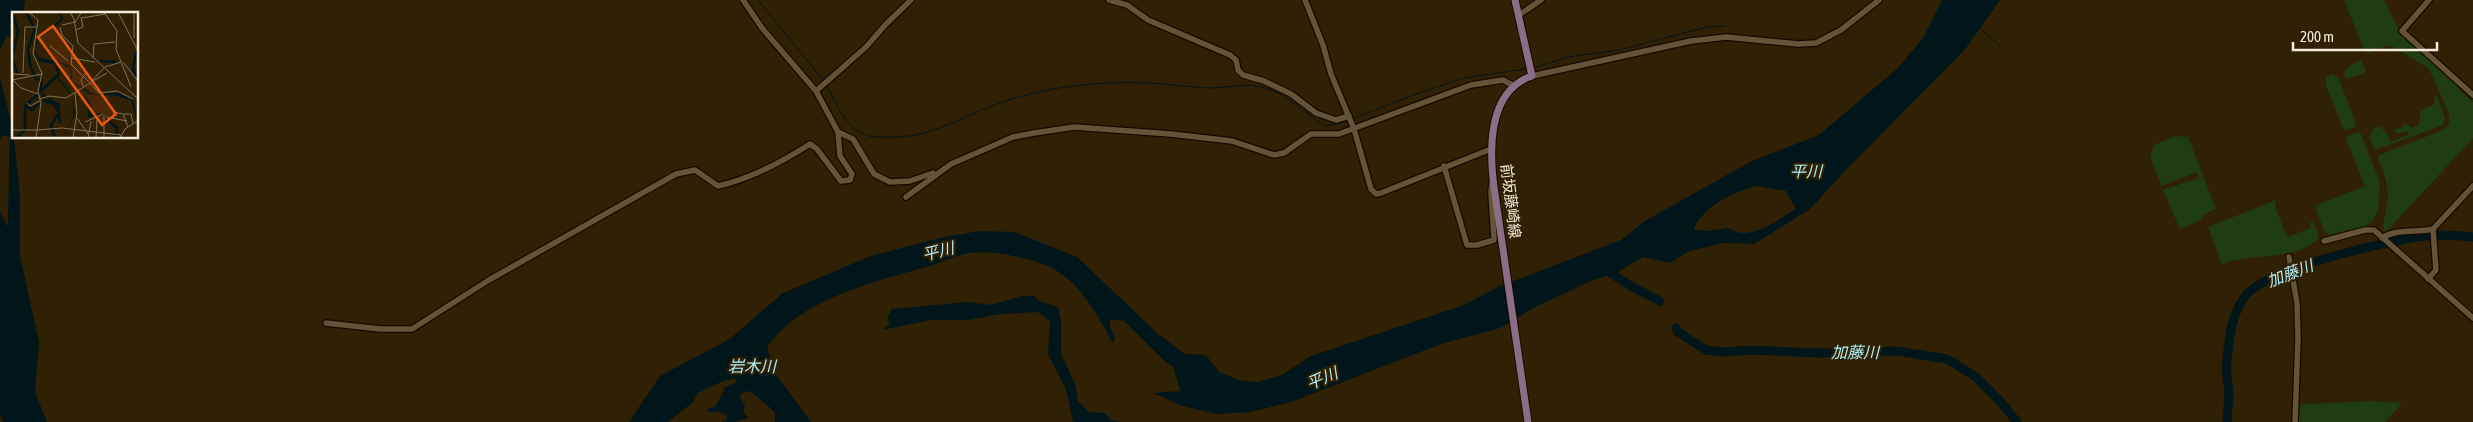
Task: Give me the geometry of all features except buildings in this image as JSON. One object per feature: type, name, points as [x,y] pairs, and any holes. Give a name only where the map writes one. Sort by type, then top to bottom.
[{"type":"main road","points":[[1512,85],[1532,76],[1515,0]]},
{"type":"main road","name":"前坂藤崎線","points":[[1512,85],[1498,108],[1491,149],[1493,182],[1528,422]]},
{"type":"street","points":[[326,323],[380,330],[412,330],[489,280],[676,174],[695,170],[718,186],[730,184],[748,177],[810,144],[817,149],[841,181],[850,180],[852,174],[840,156],[838,132],[816,91],[762,28],[743,0]]},
{"type":"street","points":[[816,91],[866,47],[911,0]]},
{"type":"street","points":[[1109,0],[1127,5],[1148,20],[1230,56],[1236,60],[1238,70],[1243,75],[1264,81],[1291,94],[1316,112],[1336,120],[1349,116]]},
{"type":"street","points":[[1305,0],[1353,126],[1371,189],[1376,194],[1491,149]]},
{"type":"street","points":[[1519,15],[1542,0]]},
{"type":"street","points":[[1532,76],[1691,41],[1726,38],[1816,44],[1841,30],[1879,0]]},
{"type":"street","points":[[2429,0],[2402,31],[2473,95]]},
{"type":"street","points":[[838,132],[853,139],[874,174],[890,182],[910,181],[940,170],[1014,137],[1074,127],[1232,142],[1274,156],[1284,153],[1311,134],[1339,134],[1353,126],[1471,85],[1503,80],[1512,85]]},
{"type":"street","points":[[1444,166],[1466,245],[1477,245],[1494,240],[1491,192],[1491,184],[1493,182]]},
{"type":"street","points":[[906,197],[940,170]]},
{"type":"street","points":[[2428,279],[2436,270],[2433,231],[2473,186]]},
{"type":"street","points":[[2324,241],[2365,230],[2374,230],[2473,318]]},
{"type":"street","points":[[2383,239],[2388,234],[2405,231],[2433,231]]},
{"type":"street","points":[[2289,257],[2293,275],[2298,338],[2295,422]]},
{"type":"green space","points":[[2344,0],[2384,0],[2400,32],[2457,84],[2456,86],[2473,102],[2473,138],[2386,232],[2383,230],[2383,225],[2388,191],[2378,158],[2379,155],[2443,130],[2449,124],[2449,114],[2429,69],[2394,47],[2386,46],[2368,53],[2365,52]]},
{"type":"green space","points":[[2361,60],[2366,70],[2365,73],[2346,79],[2344,73],[2349,66]]},
{"type":"green space","points":[[2332,74],[2338,77],[2356,123],[2355,127],[2346,130],[2343,128],[2326,86],[2326,78]]},
{"type":"green space","points":[[2437,96],[2445,118],[2443,125],[2375,150],[2369,136],[2373,129],[2380,126],[2388,135],[2390,142],[2408,135],[2407,131],[2397,134],[2393,130],[2403,127],[2405,123],[2411,128],[2419,125],[2421,110],[2435,104],[2434,98]]},
{"type":"green space","points":[[2358,132],[2361,134],[2380,182],[2378,210],[2373,221],[2366,226],[2329,235],[2324,231],[2316,209],[2317,205],[2365,186],[2346,139],[2348,136]]},
{"type":"green space","points":[[2175,136],[2188,137],[2216,209],[2205,214],[2201,220],[2180,229],[2163,190],[2199,178],[2197,172],[2162,186],[2150,157],[2154,145]]},
{"type":"green space","points":[[2276,200],[2275,207],[2287,237],[2311,228],[2310,223],[2313,221],[2319,237],[2317,240],[2307,247],[2296,251],[2234,260],[2222,264],[2208,227]]},
{"type":"green space","points":[[2371,401],[2402,403],[2385,422],[2298,422],[2297,409],[2304,404]]},
{"type":"water","points":[[0,0],[25,0],[23,12],[12,12],[12,37],[7,36],[0,49]]},
{"type":"water","points":[[1942,0],[2000,0],[1966,48],[1810,209],[1754,244],[1722,243],[1687,252],[1670,263],[1643,257],[1616,273],[1593,280],[1535,307],[1500,328],[1441,344],[1291,402],[1250,412],[1217,414],[1179,405],[1154,393],[1180,391],[1173,366],[1168,364],[1124,321],[1110,319],[1110,326],[1115,338],[1113,343],[1088,301],[1063,275],[1044,264],[1023,258],[979,252],[960,255],[840,294],[818,304],[781,331],[767,348],[775,373],[811,422],[775,422],[775,412],[750,391],[742,393],[740,397],[745,406],[743,411],[748,418],[735,422],[721,422],[727,420],[727,416],[719,412],[707,412],[709,408],[715,407],[724,391],[723,388],[737,382],[735,379],[723,381],[698,393],[693,402],[668,422],[629,422],[660,376],[730,339],[783,293],[871,256],[944,237],[980,231],[1014,232],[1077,257],[1157,333],[1185,354],[1206,355],[1219,372],[1239,380],[1257,382],[1282,375],[1311,356],[1464,305],[1498,287],[1621,240],[1645,221],[1750,162],[1819,135],[1898,68],[1923,38]],"holes":[[[1757,186],[1786,191],[1796,209],[1763,228],[1746,233],[1728,228],[1708,231],[1694,230],[1698,222],[1711,207],[1729,196]]]},
{"type":"water","points":[[0,78],[12,125],[12,139],[14,139],[20,197],[20,256],[39,342],[35,392],[47,422],[3,422],[0,413],[0,212],[8,227],[10,137],[3,135],[0,139]]},
{"type":"water","points":[[1021,296],[1034,296],[1039,301],[1058,307],[1061,321],[1061,354],[1075,384],[1078,401],[1088,412],[1105,413],[1111,420],[1120,422],[1073,422],[1066,390],[1048,354],[1050,321],[1038,312],[1001,314],[967,320],[931,320],[882,330],[889,325],[888,316],[892,309],[967,302],[991,305]]},
{"type":"waterway","points":[[758,0],[823,80]]},
{"type":"waterway","points":[[1536,67],[1568,57],[1619,50],[1707,27],[1725,26]]},
{"type":"waterway","points":[[1980,28],[2000,46]]},
{"type":"waterway","points":[[1352,119],[1464,78],[1525,69]]},
{"type":"waterway","points":[[827,86],[848,122],[861,133],[876,137],[911,136],[924,133],[1003,102],[1039,92],[1057,88],[1111,83],[1148,83],[1209,88],[1244,85],[1258,86],[1282,95],[1326,126],[1348,121]]},
{"type":"waterway","name":"加藤川","points":[[2227,422],[2229,394],[2226,366],[2226,370],[2227,360],[2229,340],[2233,321],[2241,302],[2247,294],[2260,284],[2304,265],[2387,243],[2433,235],[2473,237]]},
{"type":"waterway","name":"加藤川","points":[[1603,268],[1629,285],[1660,301]]},
{"type":"waterway","name":"加藤川","points":[[1676,328],[1678,332],[1706,350],[1723,352],[1751,350],[1817,353],[1897,351],[1947,359],[1976,377],[2001,402],[2017,422]]},
{"type":"water label","name":"平川","points":[[1806,171]]},
{"type":"water label","name":"平川","points":[[938,251]]},
{"type":"water label","name":"岩木川","points":[[752,366]]},
{"type":"water label","name":"平川","points":[[1322,378]]}]
